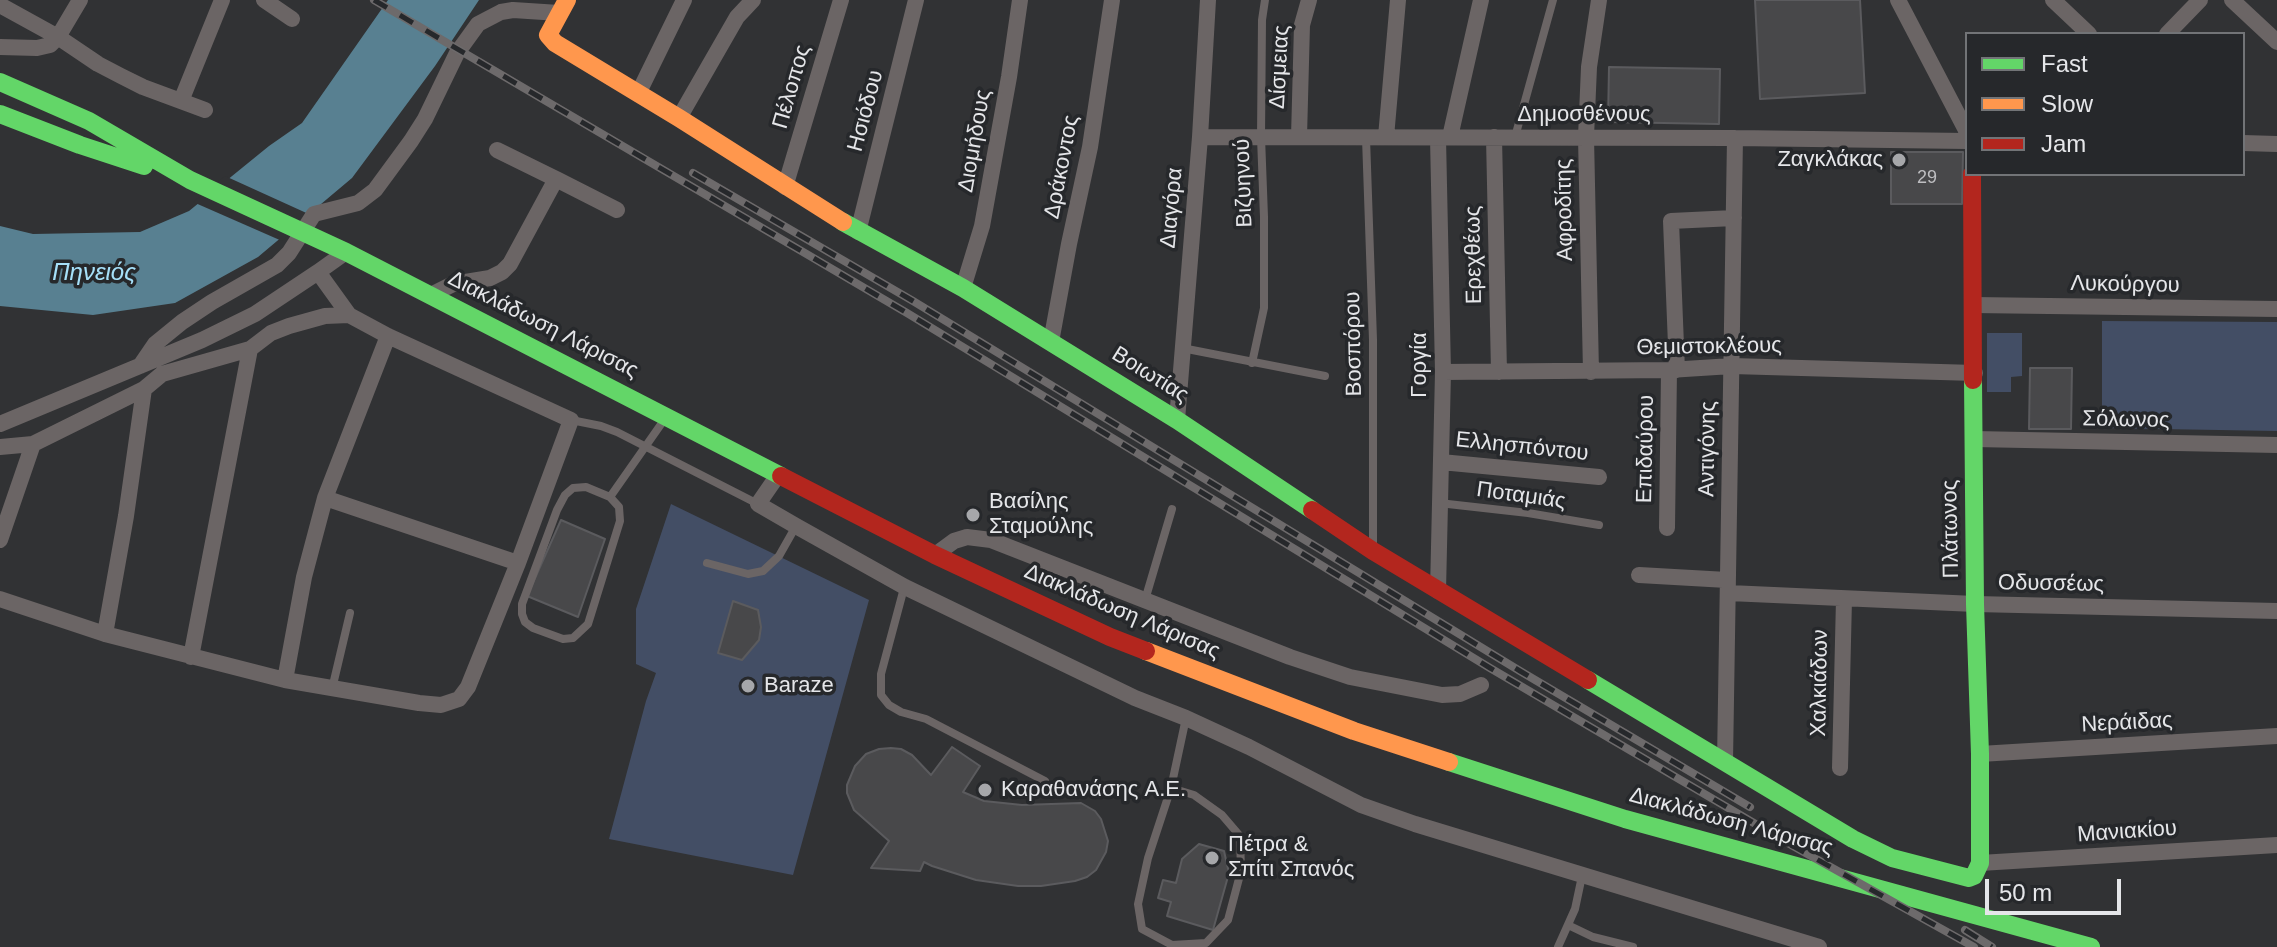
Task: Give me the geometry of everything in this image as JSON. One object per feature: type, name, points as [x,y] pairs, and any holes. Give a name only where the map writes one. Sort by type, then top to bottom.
[{"type":"main road","name":"Βοιωτίας","points":[[563,6],[548,35],[555,43],[858,232],[963,288],[1177,420],[1438,591],[1872,849],[1916,865],[1975,871]]},
{"type":"main road","name":"Διακλάδωση Λάρισας","points":[[0,82],[89,121],[190,180],[314,236],[935,555],[1110,637],[1292,708],[1528,789],[1625,819],[2091,947]]},
{"type":"main road","name":"Διακλάδωση Λάρισας","points":[[0,114],[80,145],[190,180]]},
{"type":"main road","name":"Πλάτωνος","points":[[1972,176],[1975,604],[1980,754],[1975,871]]},
{"type":"street","points":[[0,47],[37,48],[50,45],[80,0]]},
{"type":"street","points":[[181,101],[222,0]]},
{"type":"street","points":[[264,0],[292,19]]},
{"type":"street","points":[[638,94],[684,0]]},
{"type":"street","points":[[679,118],[737,17],[753,0]]},
{"type":"street","name":"Πέλοπος","points":[[785,187],[841,0]]},
{"type":"street","name":"Ησιόδου","points":[[858,232],[916,0]]},
{"type":"street","name":"Διομήδους","points":[[963,288],[982,226],[1020,0]]},
{"type":"street","name":"Δράκοντος","points":[[1051,342],[1090,147],[1112,0]]},
{"type":"street","name":"Διαγόρα","points":[[1177,420],[1208,0]]},
{"type":"street","name":"Δίσμειας","points":[[1299,137],[1302,25],[1309,0]]},
{"type":"street","points":[[1386,137],[1398,0]]},
{"type":"street","name":"Γοργία","points":[[1438,591],[1444,137],[1481,0]]},
{"type":"street","name":"Αφροδίτης","points":[[1591,372],[1586,137],[1589,67],[1599,0]]},
{"type":"street","points":[[1898,0],[1965,128]]},
{"type":"street","points":[[2053,0],[2087,32]]},
{"type":"street","points":[[2169,32],[2200,0]]},
{"type":"street","points":[[2232,0],[2277,42]]},
{"type":"street","points":[[0,5],[121,76],[205,110]]},
{"type":"street","points":[[140,366],[155,344],[182,322],[277,265],[289,253],[314,214],[358,203],[375,190],[425,119],[457,53],[478,24],[501,12],[529,5],[563,6]]},
{"type":"street","name":"Δημοσθένους","points":[[1200,137],[1965,141]]},
{"type":"street","name":"Ερεχθέως","points":[[1494,137],[1499,372]]},
{"type":"street","name":"Αντιγόνης","points":[[1725,762],[1735,138]]},
{"type":"street","points":[[2245,143],[2277,144]]},
{"type":"street","points":[[497,150],[617,210]]},
{"type":"street","points":[[431,295],[453,284],[490,278],[502,272],[510,264],[556,179]]},
{"type":"street","name":"Επιδαύρου","points":[[1667,528],[1673,370],[1671,221],[1734,218]]},
{"type":"street","points":[[0,424],[202,340],[255,314],[346,252]]},
{"type":"street","points":[[0,599],[105,634],[285,680],[430,704],[452,703],[459,699],[468,687],[518,563],[571,420],[349,315],[318,272]]},
{"type":"street","name":"Λυκούργου","points":[[1973,305],[2277,309]]},
{"type":"street","points":[[0,447],[33,444],[144,389],[162,374],[250,349],[271,333],[289,326],[325,316],[349,315]]},
{"type":"street","points":[[285,680],[304,577],[325,498],[388,336]]},
{"type":"street","points":[[191,657],[250,349]]},
{"type":"street","name":"Θεμιστοκλέους","points":[[1443,372],[1591,372],[1732,366],[1975,373]]},
{"type":"street","points":[[105,634],[144,389]]},
{"type":"street","name":"Σόλωνος","points":[[1974,439],[2277,445]]},
{"type":"street","points":[[0,540],[33,444]]},
{"type":"street","name":"Ελλησπόντου","points":[[1441,462],[1599,477]]},
{"type":"street","points":[[778,475],[758,504],[796,526],[905,587],[1135,698],[1249,747],[1361,805],[1819,947]]},
{"type":"street","points":[[325,498],[518,563]]},
{"type":"street","points":[[935,555],[954,541],[967,537],[991,540],[1290,657],[1350,677],[1442,695],[1460,694],[1481,685]]},
{"type":"street","name":"Οδυσσέως","points":[[1639,575],[1844,599],[2277,611]]},
{"type":"street","name":"Χαλκιάδων","points":[[1840,768],[1844,599]]},
{"type":"street","name":"Νεράιδας","points":[[1980,754],[2277,736]]},
{"type":"street","name":"Μανιακίου","points":[[1975,871],[2277,845]]},
{"type":"lane","name":"Βιζυηνού","points":[[1252,363],[1264,308],[1261,137],[1262,20],[1265,0]]},
{"type":"lane","points":[[1515,137],[1553,0]]},
{"type":"lane","name":"Βοσπόρου","points":[[1366,137],[1373,340],[1373,551]]},
{"type":"lane","points":[[1182,348],[1325,376]]},
{"type":"lane","points":[[610,497],[667,416]]},
{"type":"lane","points":[[571,420],[601,426],[758,504]]},
{"type":"lane","points":[[586,487],[610,497],[619,507],[620,521],[588,624],[573,638],[563,639],[533,628],[525,622],[522,604],[565,495],[573,488],[586,487]]},
{"type":"lane","name":"Ποταμιάς","points":[[1439,503],[1599,525]]},
{"type":"lane","points":[[1145,600],[1172,509]]},
{"type":"lane","points":[[707,563],[748,574],[763,571],[779,556],[796,526]]},
{"type":"lane","points":[[905,587],[881,674],[881,695],[889,705],[901,712],[926,719],[1045,781]]},
{"type":"lane","points":[[332,689],[350,613]]},
{"type":"lane","points":[[1171,788],[1194,795],[1222,815],[1240,836],[1241,871],[1228,920],[1206,943],[1172,945],[1142,929],[1138,904],[1148,858],[1171,788],[1186,718]]},
{"type":"lane","points":[[1558,947],[1575,909],[1582,876]]},
{"type":"lane","points":[[1568,925],[1593,937],[1633,947]]},
{"type":"shaded area","points":[[2102,321],[2277,322],[2277,431],[2102,428]]},
{"type":"shaded area","points":[[1987,333],[2022,333],[2022,376],[2011,377],[2011,392],[1987,392]]},
{"type":"shaded area","name":"Baraze","points":[[671,504],[869,600],[793,875],[609,839],[656,673],[636,664],[636,609]]},
{"type":"water","name":"Πηνειός","points":[[388,0],[479,0],[435,66],[352,178],[258,257],[175,303],[93,315],[0,306],[0,226],[33,234],[140,232],[189,211],[302,123]]},
{"type":"pier","points":[[225,176],[313,216],[282,241],[193,202]]},
{"type":"building","points":[[1755,0],[1860,0],[1865,93],[1760,99]]},
{"type":"building","points":[[1609,67],[1720,69],[1719,124],[1608,122]]},
{"type":"building","points":[[1891,152],[1963,152],[1962,204],[1891,204]]},
{"type":"building","points":[[2030,368],[2072,368],[2071,429],[2029,429]]},
{"type":"building","points":[[561,520],[605,539],[578,617],[527,596]]},
{"type":"building","name":"Baraze","points":[[733,601],[758,610],[761,627],[759,640],[742,660],[718,653]]},
{"type":"building","points":[[952,747],[980,766],[963,792],[984,801],[1022,805],[1081,803],[1095,811],[1108,841],[1096,870],[1075,881],[1018,886],[976,880],[924,862],[920,871],[871,868],[889,841],[854,810],[847,785],[855,766],[866,754],[879,749],[901,749],[912,755],[931,775]]},
{"type":"building","points":[[1199,844],[1224,851],[1229,873],[1213,930],[1167,916],[1171,902],[1158,898],[1163,880],[1176,883],[1182,859]]},
{"type":"railway","points":[[374,0],[907,313],[1490,668],[1793,846],[1974,947]]},
{"type":"railway","points":[[693,173],[913,301],[1520,671],[1750,807]]},
{"type":"railway","points":[[1965,930],[1992,947]]},
{"type":"traffic: fast","points":[[0,82],[89,121],[190,180],[346,252],[781,476]]},
{"type":"traffic: fast","points":[[0,114],[144,166]]},
{"type":"traffic: fast","points":[[843,222],[963,288],[1177,420],[1312,510]]},
{"type":"traffic: fast","points":[[1588,680],[1853,839],[1892,858],[1969,878],[1974,876],[1980,863],[1980,754],[1973,380]]},
{"type":"traffic: fast","points":[[1449,762],[1625,819],[2091,947]]},
{"type":"traffic: slow","points":[[567,0],[548,35],[555,43],[843,222]]},
{"type":"traffic: slow","points":[[1146,651],[1354,731],[1449,762]]},
{"type":"traffic: jam","points":[[1972,176],[1973,380]]},
{"type":"traffic: jam","points":[[781,476],[935,555],[1146,651]]},
{"type":"traffic: jam","points":[[1312,510],[1373,551],[1588,680]]},
{"type":"place","name":"Ζαγκλάκας","points":[[1899,160]]},
{"type":"place","name":"Βασίλης Σταμούλης","points":[[973,515]]},
{"type":"place","name":"Baraze","points":[[748,686]]},
{"type":"place","name":"Καραθανάσης Α.Ε.","points":[[985,790]]},
{"type":"place","name":"Πέτρα & Σπίτι Σπανός","points":[[1212,858]]}]
